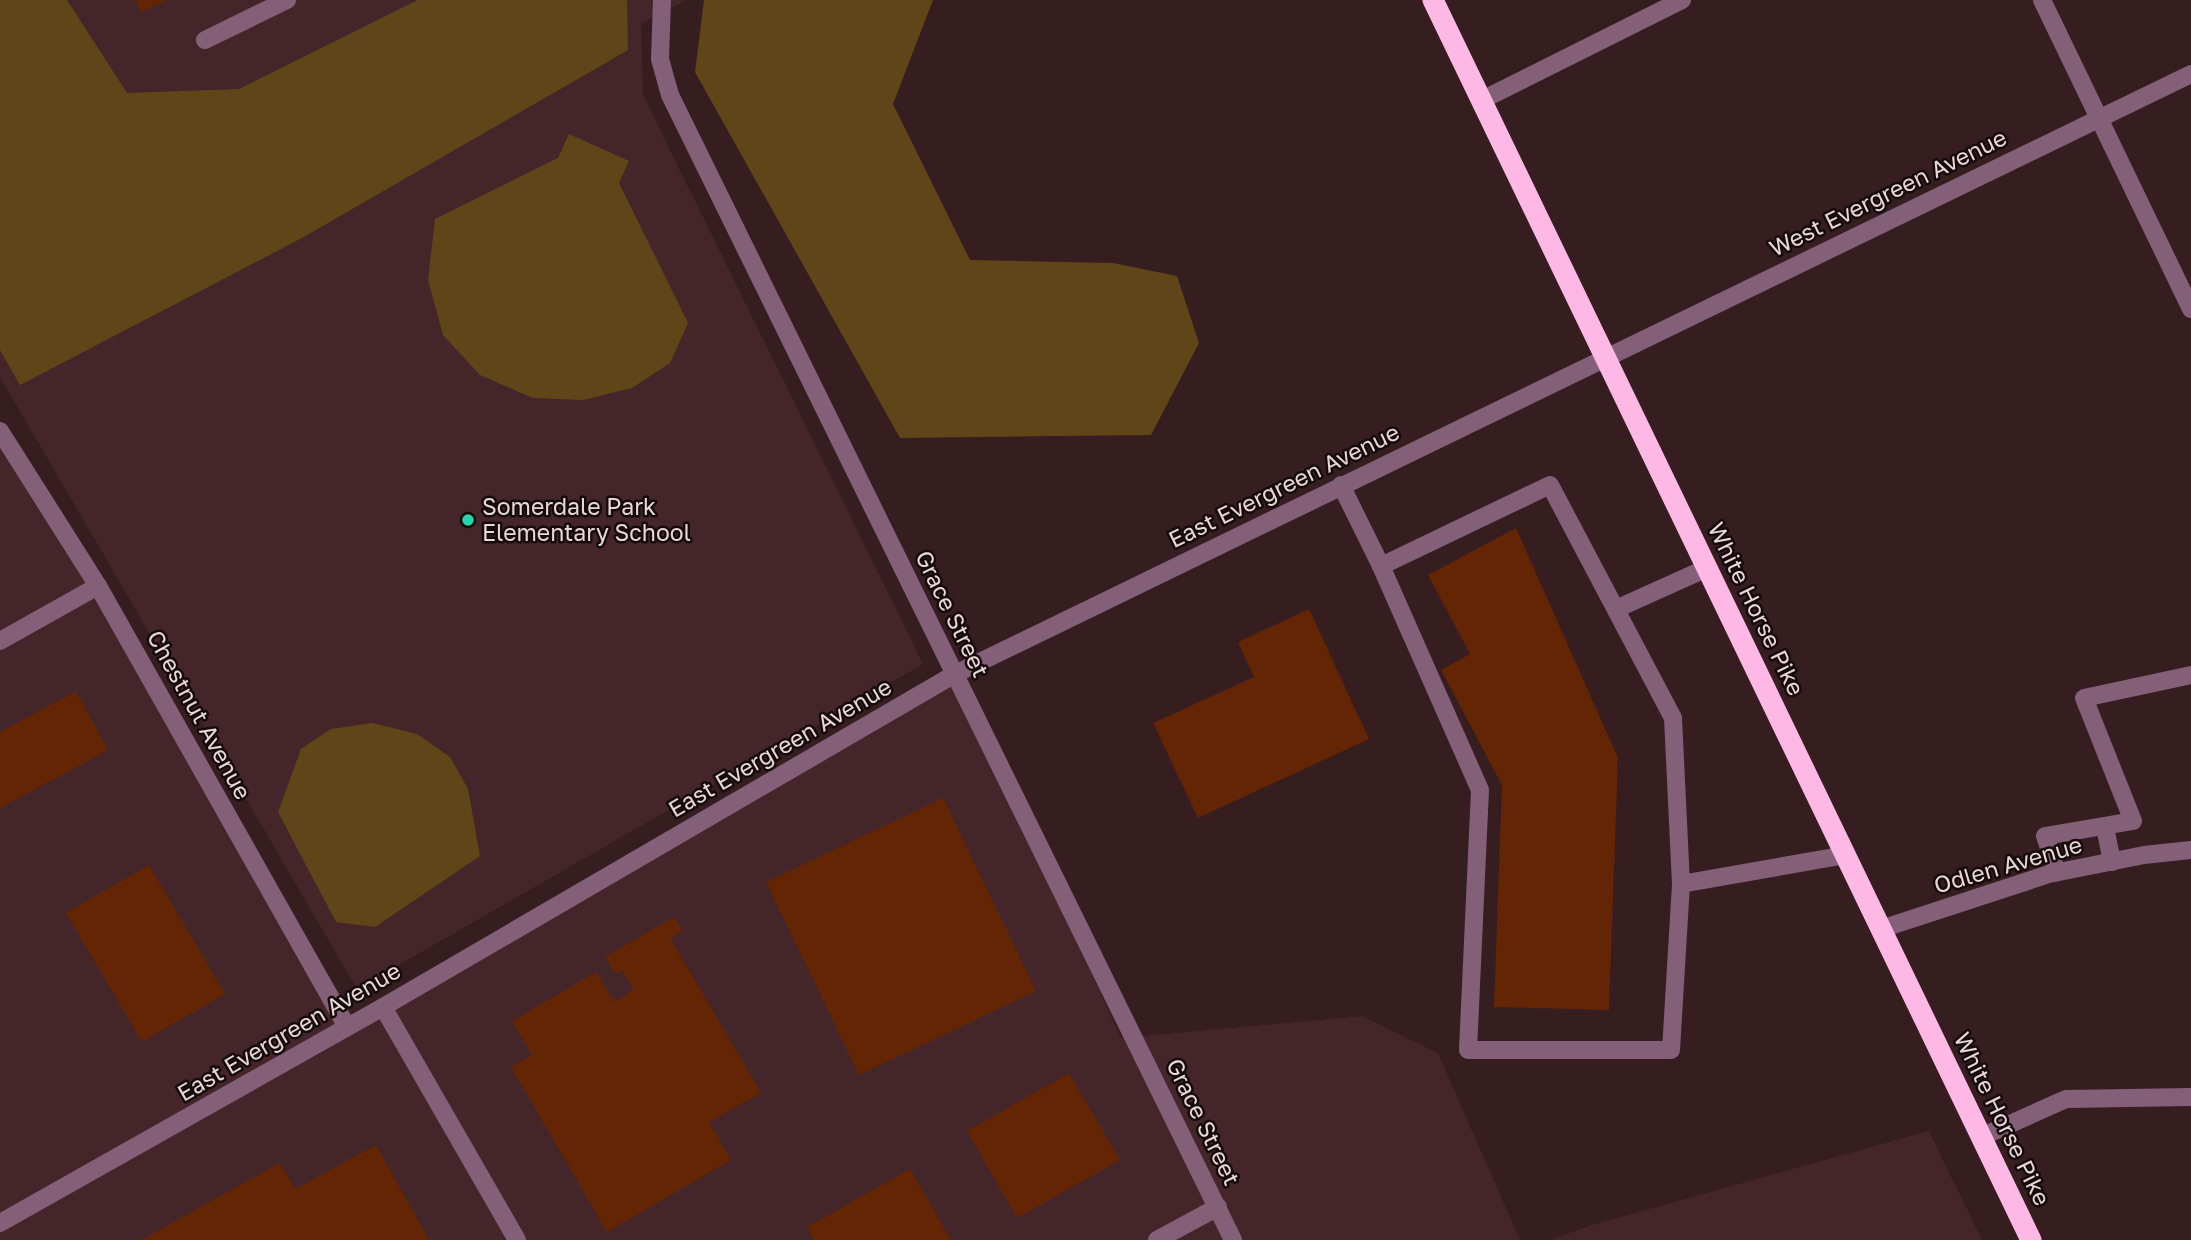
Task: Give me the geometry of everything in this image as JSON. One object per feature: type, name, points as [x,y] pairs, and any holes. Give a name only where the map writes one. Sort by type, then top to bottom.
[{"type":"highway","name":"White Horse Pike","points":[[1433,0],[2031,1240]]},
{"type":"street","points":[[205,40],[287,0]]},
{"type":"street","name":"Grace Street","points":[[662,0],[660,59],[670,95],[1233,1240]]},
{"type":"street","points":[[1482,100],[1682,0]]},
{"type":"street","points":[[2042,0],[2191,309]]},
{"type":"street","name":"West Evergreen Avenue","points":[[1606,357],[2191,74]]},
{"type":"street","name":"East Evergreen Avenue","points":[[0,1223],[383,1007],[955,674],[1606,357]]},
{"type":"street","name":"Chestnut Avenue","points":[[0,431],[98,586],[347,1027]]},
{"type":"street","points":[[1341,485],[1381,566],[1480,790],[1468,1050],[1671,1050],[1681,884],[1673,718],[1550,485],[1381,566]]},
{"type":"street","points":[[1616,609],[1707,568]]},
{"type":"street","points":[[0,641],[98,586]]},
{"type":"street","points":[[2057,872],[2045,836],[2133,821],[2084,698],[2191,675]]},
{"type":"street","points":[[2105,827],[2112,862]]},
{"type":"street","name":"Odlen Avenue","points":[[1881,929],[2057,872],[2191,850]]},
{"type":"street","points":[[1681,884],[1846,855]]},
{"type":"street","points":[[383,1007],[517,1240]]},
{"type":"street","points":[[1982,1137],[2066,1099],[2191,1097]]},
{"type":"street","points":[[1157,1240],[1218,1207]]},
{"type":"shaded area","name":"Somerdale Park Elementary School","points":[[0,0],[687,0],[641,23],[643,95],[923,664],[357,989],[0,377]]},
{"type":"shaded area","points":[[0,0],[67,0],[127,93],[239,89],[418,0],[627,0],[628,50],[302,238],[20,385],[0,350]]},
{"type":"shaded area","points":[[704,0],[933,0],[893,104],[970,260],[1113,263],[1177,276],[1199,343],[1151,435],[900,438],[695,72]]},
{"type":"shaded area","points":[[569,134],[629,161],[619,183],[688,323],[670,363],[632,388],[583,400],[533,398],[480,375],[443,335],[428,280],[435,219],[558,158]]},
{"type":"shaded area","points":[[0,438],[98,586],[356,1021],[955,674],[1121,1038],[1362,1016],[1438,1053],[1520,1240],[0,1240]]},
{"type":"shaded area","points":[[372,723],[417,734],[450,757],[468,789],[480,856],[375,927],[336,922],[278,812],[301,749],[331,729]]},
{"type":"shaded area","points":[[1929,1131],[1982,1240],[1550,1240],[1592,1225]]},
{"type":"building","points":[[135,0],[167,0],[141,12]]},
{"type":"building","points":[[1516,528],[1618,758],[1609,1010],[1494,1007],[1502,785],[1441,670],[1470,654],[1428,575]]},
{"type":"building","points":[[1309,609],[1369,739],[1198,818],[1153,723],[1254,677],[1238,642]]},
{"type":"building","points":[[76,691],[108,750],[0,808],[0,732]]},
{"type":"building","points":[[943,798],[1036,991],[859,1075],[766,882]]},
{"type":"building","points":[[149,865],[225,994],[142,1042],[66,913]]},
{"type":"building","points":[[674,917],[682,931],[670,938],[761,1093],[709,1122],[731,1160],[607,1232],[511,1067],[532,1055],[512,1021],[596,972],[614,1002],[634,990],[622,970],[615,974],[605,957]]},
{"type":"building","points":[[1069,1073],[1120,1160],[1017,1218],[967,1131]]},
{"type":"building","points":[[376,1145],[429,1240],[141,1240],[280,1163],[295,1189]]},
{"type":"building","points":[[910,1169],[951,1240],[814,1240],[807,1227]]},
{"type":"place","name":"Somerdale Park Elementary School","points":[[468,520]]}]
